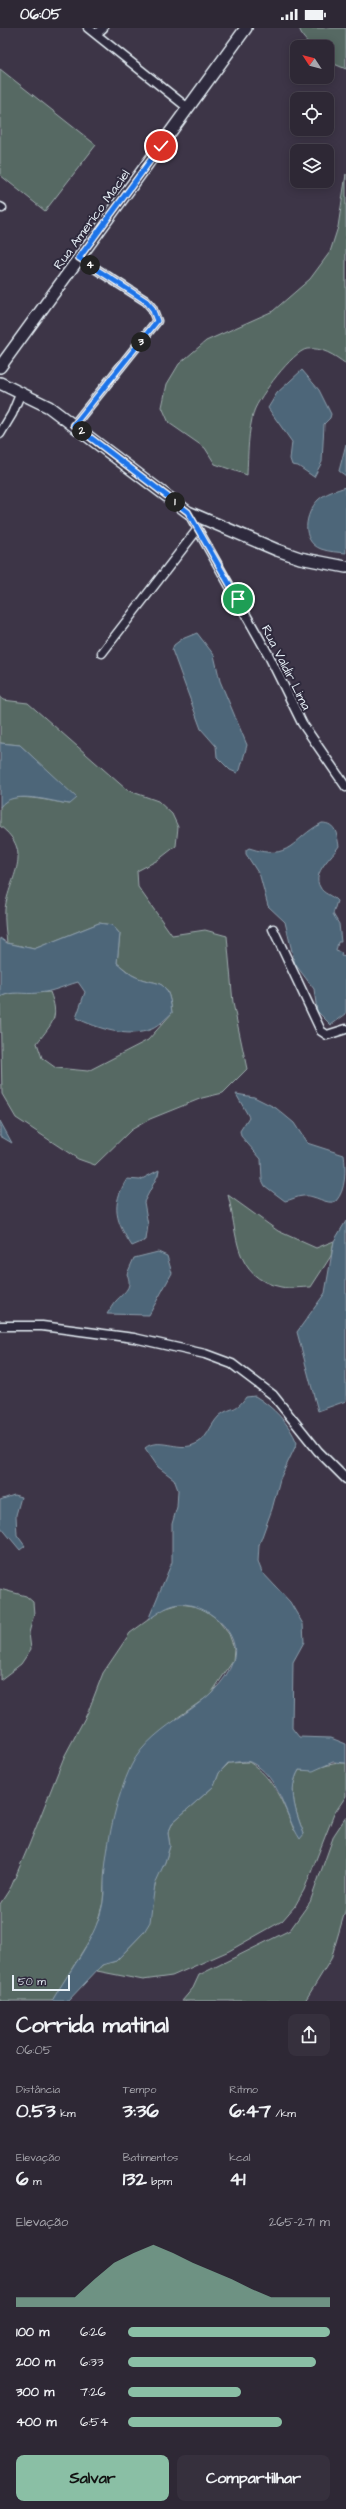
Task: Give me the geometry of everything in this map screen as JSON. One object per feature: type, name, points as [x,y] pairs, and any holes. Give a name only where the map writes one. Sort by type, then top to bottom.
[{"type":"street","points":[[88,28],[188,108]]},
{"type":"street","points":[[96,34],[103,28]]},
{"type":"street","name":"Rua Americo Maciel","points":[[0,367],[246,28]]},
{"type":"street","points":[[74,425],[157,321],[152,308],[146,301],[79,258]]},
{"type":"street","points":[[0,383],[49,407],[188,512],[277,550],[300,558],[346,567]]},
{"type":"street","points":[[0,434],[12,414],[20,392]]},
{"type":"street","name":"Rua Valdir Lima","points":[[188,512],[268,654],[302,723],[346,787]]},
{"type":"street","points":[[102,652],[197,530]]},
{"type":"street","points":[[273,929],[321,1031],[327,1034],[346,1029]]},
{"type":"street","points":[[0,1326],[42,1326],[134,1338],[206,1354],[232,1364],[273,1395],[318,1451],[346,1478]]},
{"type":"green space","points":[[299,28],[346,28],[346,69],[334,64],[334,40],[306,40]]},
{"type":"green space","points":[[0,69],[96,145],[45,211],[0,175]]},
{"type":"green space","points":[[346,174],[346,364],[323,350],[307,349],[301,352],[285,366],[257,404],[249,434],[247,475],[215,464],[205,448],[169,423],[162,407],[167,384],[179,364],[206,341],[273,311],[310,279],[330,252],[338,227]]},
{"type":"green space","points":[[0,696],[3,700],[28,703],[127,790],[158,801],[172,814],[178,827],[176,846],[158,860],[137,871],[138,887],[172,935],[205,930],[227,936],[233,1003],[247,1069],[223,1093],[202,1098],[150,1119],[131,1130],[95,1165],[78,1159],[16,1118],[2,1094],[0,997],[18,992],[50,992],[54,1008],[53,1019],[37,1043],[42,1058],[56,1068],[88,1071],[148,1040],[172,1013],[170,1000],[164,987],[160,984],[140,979],[132,975],[117,963],[120,934],[112,925],[99,923],[34,949],[7,943],[5,909],[7,897],[17,865],[18,855],[16,846],[10,836],[0,826],[0,807],[4,801],[11,798],[21,797],[70,804],[38,762],[20,745],[0,743]]},
{"type":"green space","points":[[228,1195],[278,1231],[316,1248],[334,1241],[331,1256],[311,1287],[281,1287],[265,1282],[253,1274],[245,1264],[240,1252]]},
{"type":"green space","points":[[0,1589],[26,1596],[33,1602],[34,1614],[29,1633],[31,1649],[21,1664],[0,1680]]},
{"type":"green space","points":[[180,1604],[201,1607],[217,1619],[229,1634],[234,1648],[233,1661],[210,1695],[177,1718],[105,1870],[103,1902],[95,1931],[52,2001],[0,2001],[0,1904],[11,1887],[64,1757],[88,1712],[103,1673],[130,1633],[163,1609]]},
{"type":"green space","points":[[249,1762],[258,1768],[277,1792],[294,1830],[304,1834],[298,1818],[293,1794],[295,1778],[299,1770],[346,1763],[346,1796],[334,1814],[304,1890],[295,1906],[282,1921],[229,1951],[172,1976],[143,1980],[97,1971],[102,1965],[116,1961],[144,1932],[157,1877],[165,1862],[170,1846],[168,1833],[173,1822],[214,1786],[219,1773],[229,1763]]},
{"type":"green space","points":[[346,1817],[346,1908],[331,1959],[305,2001],[182,2001],[193,1988],[199,1975],[290,1930],[310,1902],[334,1835]]},
{"type":"water","points":[[302,370],[319,390],[331,414],[330,418],[324,424],[322,462],[314,477],[298,466],[292,465],[290,459],[292,442],[268,408],[277,393]]},
{"type":"water","points":[[346,444],[346,476],[339,471]]},
{"type":"water","points":[[346,487],[346,553],[321,549],[314,545],[307,533],[310,512],[318,500],[324,495]]},
{"type":"water","points":[[197,633],[214,655],[220,681],[247,745],[240,770],[237,773],[230,770],[217,757],[216,746],[201,729],[172,650],[174,645],[182,639]]},
{"type":"water","points":[[0,743],[20,745],[77,798],[70,804],[43,799],[23,797],[14,798],[6,801],[0,807]]},
{"type":"water","points":[[322,823],[333,827],[339,846],[320,871],[318,882],[323,891],[337,901],[333,914],[339,924],[341,942],[338,942],[336,951],[342,953],[341,956],[346,957],[346,1014],[331,1025],[317,1011],[314,989],[295,964],[285,922],[268,906],[260,876],[246,854],[246,850],[249,848],[263,852],[283,850],[290,847]]},
{"type":"water","points":[[99,923],[112,925],[120,934],[117,963],[126,971],[140,979],[160,984],[167,992],[172,1013],[157,1026],[143,1032],[123,1033],[103,1029],[76,1018],[85,992],[78,982],[43,992],[14,993],[0,997],[0,938],[7,943],[34,949]]},
{"type":"water","points":[[236,1094],[254,1097],[276,1108],[294,1123],[307,1143],[344,1155],[345,1173],[342,1191],[336,1201],[329,1202],[307,1196],[285,1201],[265,1186],[262,1180],[261,1159],[241,1136],[240,1131],[249,1117]]},
{"type":"water","points":[[0,1121],[12,1143],[0,1136]]},
{"type":"water","points":[[159,1170],[158,1175],[144,1202],[148,1225],[146,1240],[132,1246],[122,1229],[117,1214],[118,1197],[127,1179],[140,1180]]},
{"type":"water","points":[[346,1221],[346,1401],[318,1411],[297,1332],[325,1293],[334,1241]]},
{"type":"water","points":[[158,1252],[167,1256],[172,1273],[149,1315],[107,1314],[129,1286],[127,1274],[134,1258]]},
{"type":"water","points":[[255,1396],[280,1416],[290,1429],[297,1443],[280,1479],[272,1509],[259,1545],[258,1562],[262,1572],[290,1602],[303,1624],[304,1642],[293,1662],[292,1728],[299,1737],[331,1738],[346,1744],[346,1763],[333,1762],[313,1771],[299,1770],[295,1778],[293,1794],[298,1818],[304,1834],[300,1839],[275,1786],[268,1776],[260,1768],[248,1761],[228,1763],[219,1773],[214,1786],[173,1822],[168,1833],[170,1846],[165,1862],[155,1884],[150,1922],[144,1932],[116,1961],[102,1965],[68,2001],[52,2001],[89,1941],[100,1915],[104,1898],[104,1873],[111,1829],[121,1791],[131,1766],[141,1750],[154,1737],[213,1691],[225,1677],[233,1661],[235,1650],[233,1640],[220,1622],[211,1614],[190,1605],[180,1604],[171,1606],[148,1620],[172,1562],[172,1524],[177,1507],[178,1490],[174,1479],[158,1467],[145,1448],[156,1444],[187,1446],[198,1443],[202,1440],[219,1416],[239,1405],[246,1397]]},
{"type":"water","points":[[14,1495],[21,1497],[16,1515],[17,1535],[25,1546],[20,1550],[0,1526],[0,1500]]},
{"type":"route","points":[[161,146],[79,258],[146,301],[156,315],[157,321],[74,425],[166,497],[188,512],[238,599]]}]
